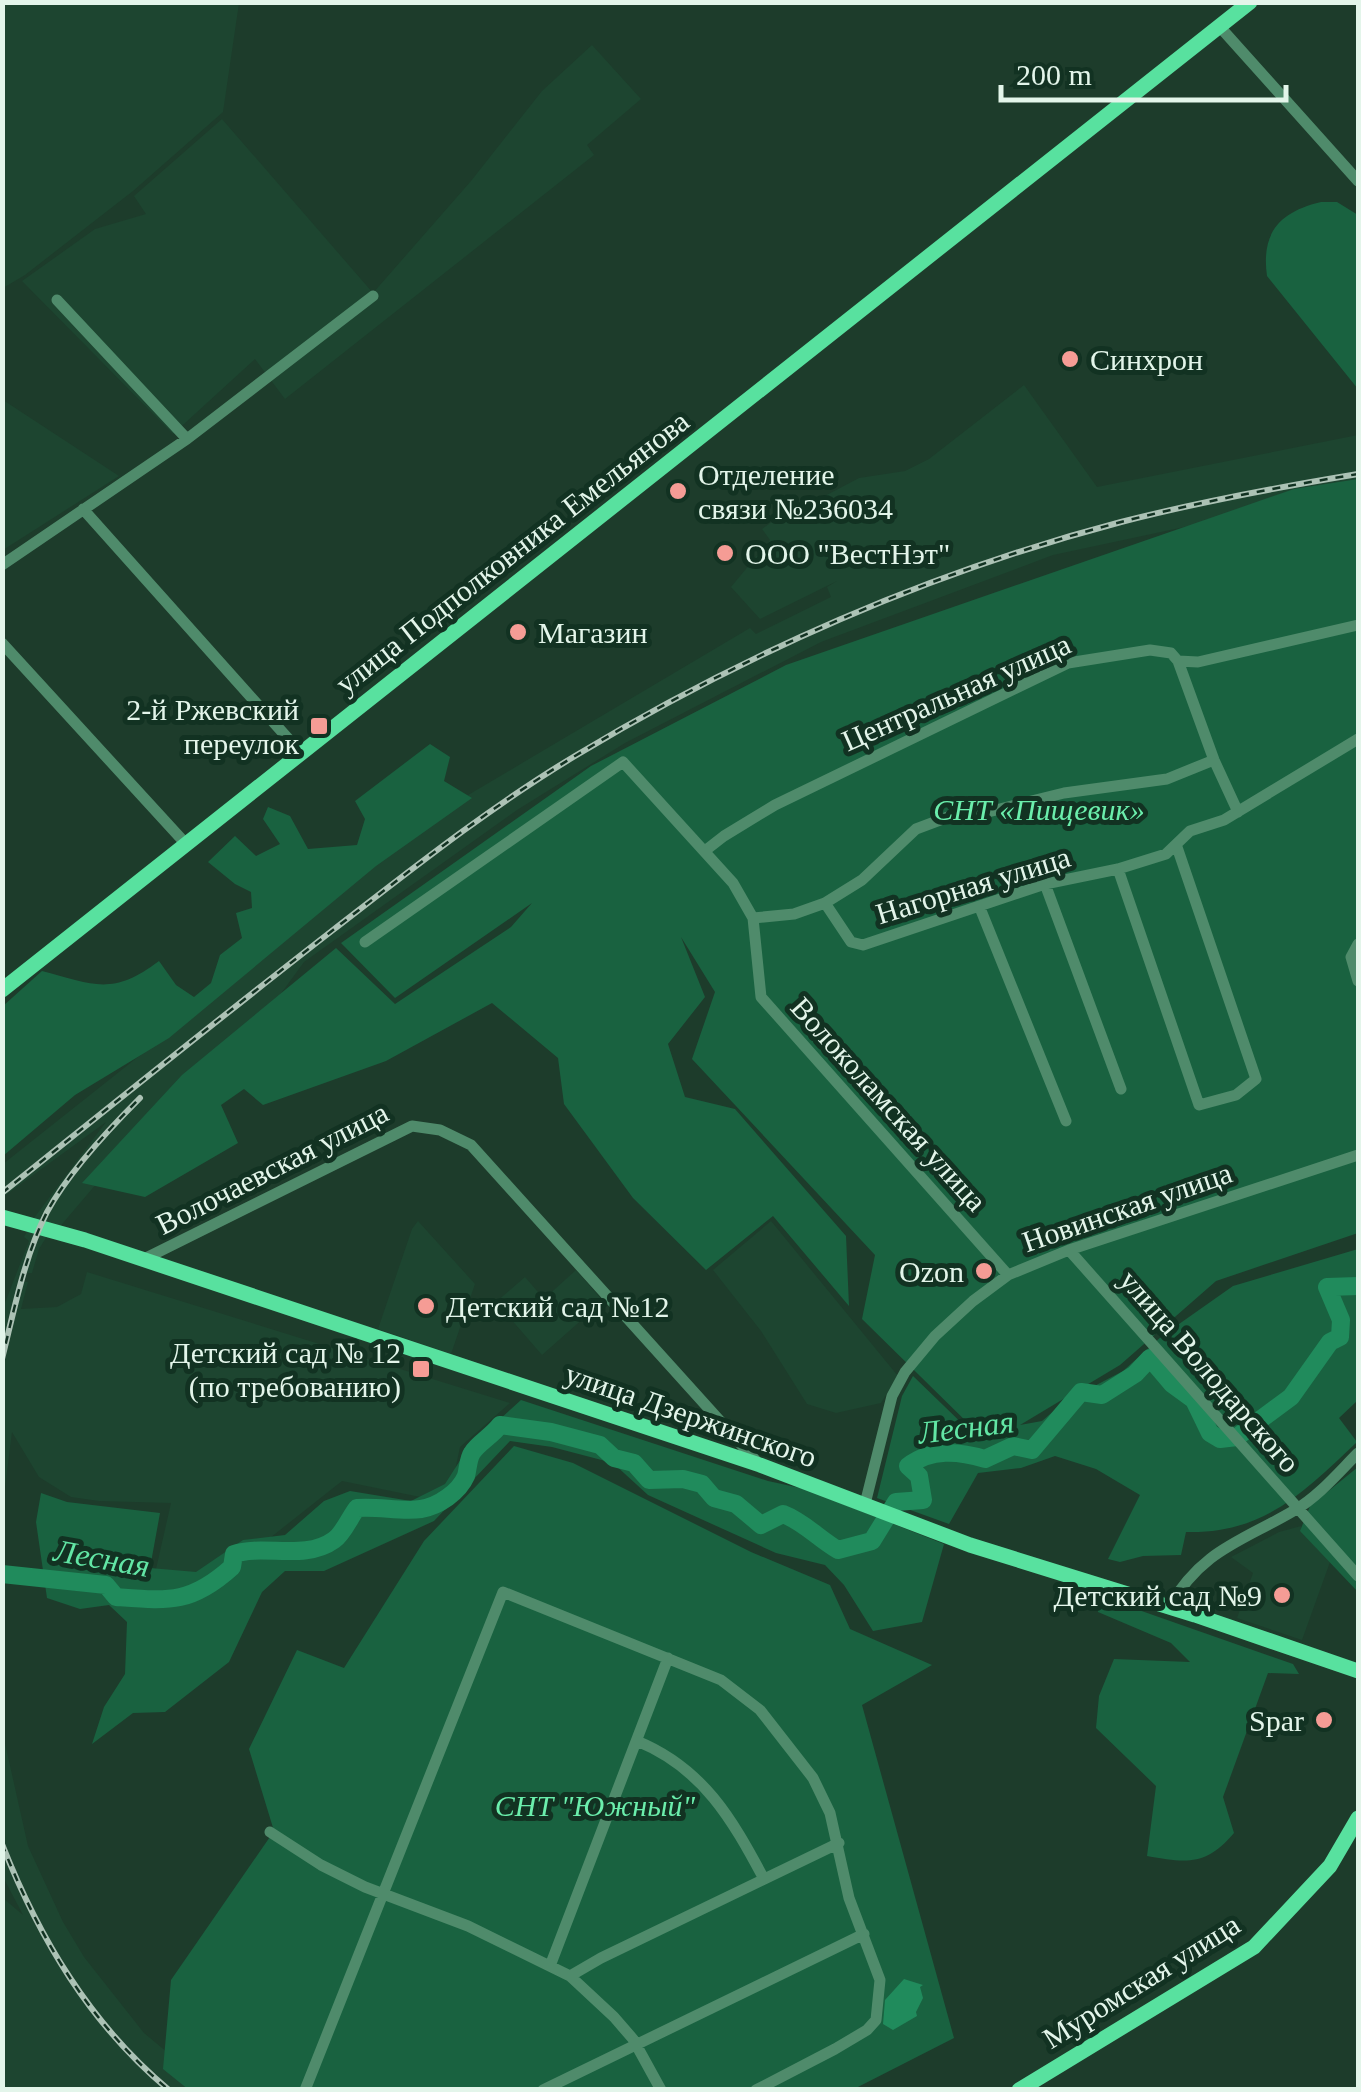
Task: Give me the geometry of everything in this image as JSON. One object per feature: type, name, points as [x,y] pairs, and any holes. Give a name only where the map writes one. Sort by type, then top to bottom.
[{"type":"main road","name":"улица Подполковника Емельянова","points":[[2,990],[1250,3]]},
{"type":"main road","name":"улица Дзержинского","points":[[2,1217],[760,1465],[970,1545],[1358,1671]]},
{"type":"main road","name":"Муромская улица","points":[[1019,2090],[1254,1947],[1330,1866],[1358,1818]]},
{"type":"street","points":[[1220,27],[1358,181]]},
{"type":"street","points":[[2,564],[187,439],[373,296]]},
{"type":"street","points":[[57,300],[187,439]]},
{"type":"street","points":[[83,509],[301,753]]},
{"type":"street","name":"Центральная улица","points":[[706,850],[775,804],[1068,662],[1150,650],[1172,653],[1178,661],[1198,662],[1358,625]]},
{"type":"street","points":[[2,642],[186,844]]},
{"type":"street","points":[[1178,661],[1214,760],[1238,812]]},
{"type":"street","name":"Нагорная улица","points":[[825,903],[852,942],[863,945],[1044,884],[1118,869],[1166,854],[1190,831],[1238,812],[1358,738]]},
{"type":"street","points":[[753,918],[794,914],[825,903],[862,880],[916,829],[956,814],[988,812],[1064,793],[1167,779],[1214,760]]},
{"type":"street","name":"Волоколамская улица","points":[[365,942],[623,762],[733,883],[753,918],[761,997],[1008,1275]]},
{"type":"street","points":[[1118,869],[1199,1105],[1236,1095],[1256,1079],[1177,846]]},
{"type":"street","points":[[1044,884],[1121,1088]]},
{"type":"street","points":[[980,908],[1066,1121]]},
{"type":"street","points":[[1358,944],[1351,958],[1358,981]]},
{"type":"street","name":"Волочаевская улица","points":[[142,1260],[412,1126],[440,1130],[471,1145],[760,1465]]},
{"type":"street","name":"Новинская улица","points":[[865,1504],[892,1396],[905,1372],[935,1336],[1008,1275],[1069,1250],[1358,1155]]},
{"type":"street","name":"улица Володарского","points":[[1069,1250],[1298,1508],[1358,1454]]},
{"type":"street","points":[[1169,1607],[1198,1566],[1227,1545],[1298,1508],[1358,1576]]},
{"type":"street","points":[[306,2090],[503,1592],[721,1680],[760,1710],[813,1778],[830,1813],[849,1898],[880,1980],[876,2020],[836,2049],[756,2090]]},
{"type":"street","points":[[550,1966],[668,1658]]},
{"type":"street","points":[[637,1740],[674,1760],[708,1791],[736,1825],[764,1879]]},
{"type":"street","points":[[270,1832],[322,1865],[468,1926],[570,1976],[614,2016],[636,2044],[661,2090]]},
{"type":"street","points":[[570,1976],[838,1843]]},
{"type":"street","points":[[542,2090],[864,1934]]},
{"type":"shaded area","points":[[3,2],[239,3],[223,112],[133,191],[3,288]]},
{"type":"shaded area","points":[[592,45],[641,99],[587,145],[594,155],[285,399],[255,359],[173,434],[22,281],[95,229],[146,214],[134,196],[222,119],[373,293],[471,181],[542,91]]},
{"type":"shaded area","points":[[1024,385],[1097,487],[1358,435],[1358,496],[1204,520],[1053,555],[821,642],[625,743],[517,810],[304,962],[277,999],[184,1081],[57,1230],[52,1228],[39,1249],[32,1273],[25,1273],[22,1282],[28,1282],[21,1309],[57,1307],[81,1294],[87,1272],[510,1403],[460,1447],[452,1485],[435,1500],[342,1481],[213,1583],[151,1591],[171,1503],[71,1497],[39,1477],[12,1432],[3,1503],[3,1308],[29,1241],[24,1237],[34,1218],[106,1122],[3,1197],[3,1164],[235,980],[431,817],[750,628],[756,634],[831,597],[827,587],[837,581],[760,619],[731,587],[770,540],[762,529],[787,511],[798,519],[802,508],[859,478],[905,471],[929,459]]},
{"type":"shaded area","points":[[3,400],[119,476],[3,550]]},
{"type":"shaded area","name":"Детский сад №12","points":[[418,1221],[475,1284],[451,1354],[378,1329]]},
{"type":"shaded area","points":[[771,1221],[898,1376],[881,1403],[836,1413],[807,1404],[761,1331],[713,1270]]},
{"type":"shaded area","points":[[576,1270],[603,1301],[542,1355],[496,1302],[525,1277],[544,1299]]},
{"type":"shaded area","name":"Детский сад №9","points":[[1301,1526],[1301,1531],[1330,1562],[1302,1640],[1237,1618],[1253,1573],[1231,1557],[1279,1532]]},
{"type":"shaded area","points":[[2,1730],[28,1846],[63,1922],[84,1957],[144,2033],[168,2053],[199,2089],[3,2089],[3,1898],[23,1915],[3,1877]]},
{"type":"shaded area","points":[[904,1979],[923,1985],[923,1998],[917,2016],[893,2030],[883,2024],[885,2000]]},
{"type":"green space","points":[[1321,202],[1337,202],[1358,215],[1358,389],[1267,276],[1267,248],[1276,227],[1294,212]]},
{"type":"green space","name":"СНТ «Пищевик»","points":[[1358,479],[1358,1233],[1216,1281],[1120,1365],[1020,1425],[1042,1421],[1064,1402],[1123,1371],[1162,1336],[1233,1286],[1358,1249],[1358,1400],[1339,1418],[1357,1442],[1300,1493],[1260,1518],[1214,1531],[1186,1532],[1181,1555],[1143,1556],[1120,1562],[1108,1559],[1140,1495],[1096,1469],[1055,1456],[1021,1468],[978,1473],[949,1524],[877,1498],[902,1396],[913,1376],[974,1435],[978,1433],[862,1319],[875,1255],[692,1059],[715,992],[681,937],[705,997],[668,1044],[685,1097],[735,1109],[846,1236],[849,1306],[773,1216],[706,1270],[633,1198],[564,1104],[558,1058],[492,1003],[386,1061],[263,1105],[244,1089],[221,1105],[238,1143],[145,1197],[82,1183],[182,1075],[336,948],[395,1004],[511,927],[532,903],[395,998],[341,943],[591,766],[786,665],[1294,489]]},
{"type":"green space","points":[[430,744],[450,757],[444,781],[472,798],[376,866],[169,1038],[75,1095],[3,1156],[3,1006],[42,971],[90,983],[115,983],[159,961],[176,985],[194,997],[211,983],[220,955],[242,938],[236,913],[252,908],[251,892],[208,862],[235,836],[256,856],[280,844],[263,819],[268,807],[290,816],[308,849],[357,845],[365,819],[355,801]]},
{"type":"green space","points":[[521,1400],[768,1481],[805,1489],[944,1544],[922,1622],[873,1631],[844,1585],[825,1565],[776,1553],[648,1495],[613,1463],[510,1441],[434,1521],[324,1571],[285,1571],[262,1592],[229,1662],[165,1712],[133,1713],[92,1744],[104,1707],[125,1674],[127,1622],[109,1605],[80,1609],[47,1598],[36,1522],[41,1493],[67,1502],[160,1513],[150,1568],[196,1572],[243,1540],[285,1535],[324,1501],[350,1491],[411,1501],[445,1484],[468,1448]]},
{"type":"green space","name":"СНТ \"Южный\"","points":[[514,1446],[573,1463],[751,1552],[830,1585],[850,1629],[932,1665],[862,1705],[954,2038],[852,2090],[189,2090],[163,2069],[171,1980],[274,1831],[249,1749],[297,1650],[344,1668],[424,1541]]},
{"type":"green space","points":[[1358,1467],[1358,1592],[1300,1531],[1310,1506]]},
{"type":"green space","points":[[1096,1595],[1293,1664],[1299,1674],[1268,1673],[1223,1797],[1234,1833],[1205,1857],[1174,1860],[1147,1856],[1156,1786],[1096,1728],[1099,1696],[1114,1659],[1190,1662],[1171,1643],[1098,1612]]},
{"type":"waterway","name":"Лесная","points":[[2,1574],[106,1585],[116,1597],[165,1599],[191,1594],[232,1567],[234,1554],[323,1546],[337,1537],[357,1508],[414,1510],[441,1501],[463,1482],[474,1450],[500,1425],[551,1432],[600,1445],[614,1458],[634,1463],[649,1480],[683,1479],[702,1484],[714,1498],[736,1504],[761,1525],[783,1514],[838,1550],[872,1541],[896,1502],[923,1500],[919,1476],[908,1466],[917,1460],[945,1453],[985,1459],[1013,1446],[1032,1450],[1081,1392],[1102,1395],[1135,1374],[1150,1358],[1172,1384],[1194,1400],[1210,1433],[1220,1439],[1237,1437],[1291,1397],[1330,1342],[1340,1337],[1341,1320],[1327,1287],[1358,1286]]},
{"type":"railway","points":[[2,1193],[291,962],[482,817],[575,756],[705,683],[909,591],[1050,542],[1180,508],[1358,474]]},
{"type":"railway","points":[[2,1359],[26,1266],[47,1212],[77,1167],[140,1098]]},
{"type":"railway","points":[[2,1844],[33,1913],[70,1978],[115,2037],[169,2090]]},
{"type":"place","name":"Синхрон","points":[[1070,359]]},
{"type":"place","name":"Отделение связи №236034","points":[[678,491]]},
{"type":"place","name":"ООО \"ВестНэт\"","points":[[725,553]]},
{"type":"place","name":"Магазин","points":[[518,632]]},
{"type":"place","name":"2-й Ржевский переулок","points":[[319,726]]},
{"type":"place","name":"Ozon","points":[[984,1271]]},
{"type":"place","name":"Детский сад №12","points":[[426,1306]]},
{"type":"place","name":"Детский сад № 12 (по требованию)","points":[[421,1369]]},
{"type":"place","name":"Детский сад №9","points":[[1282,1595]]},
{"type":"place","name":"Spar","points":[[1324,1720]]}]
